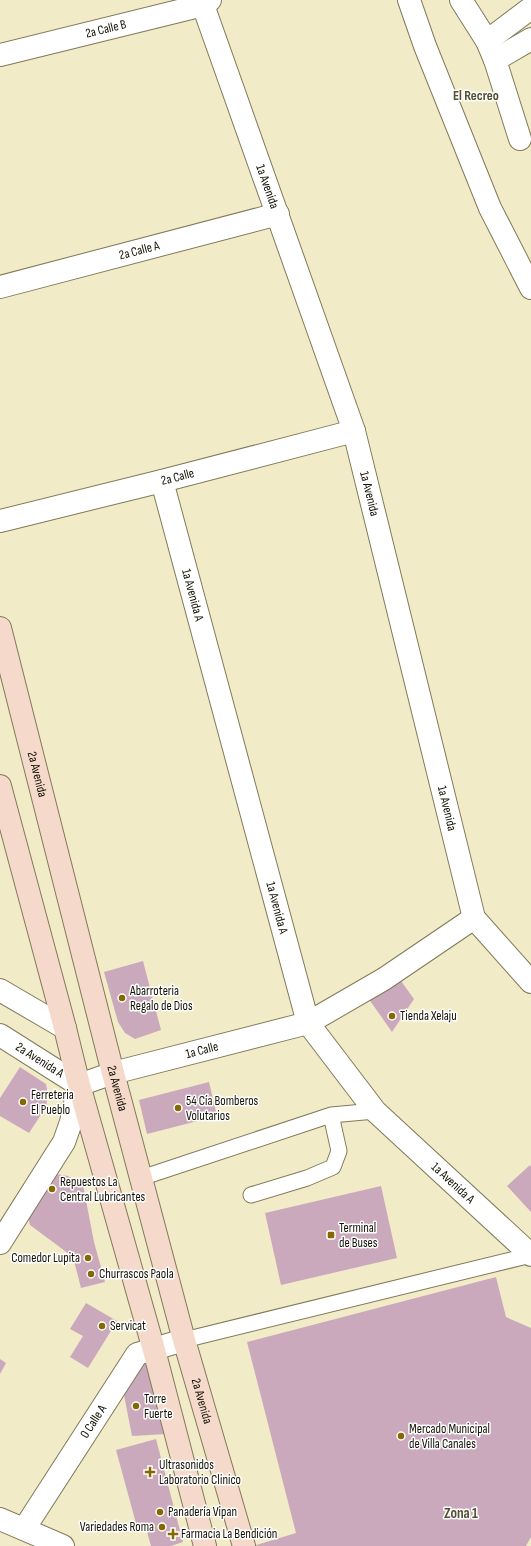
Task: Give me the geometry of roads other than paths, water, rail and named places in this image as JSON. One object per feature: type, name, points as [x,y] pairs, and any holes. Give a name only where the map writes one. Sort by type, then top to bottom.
[{"type":"street","points":[[409,0],[425,46],[490,208],[531,288]]},
{"type":"street","points":[[461,0],[486,41],[495,60],[520,138]]},
{"type":"street","name":"2a Calle B","points":[[0,55],[204,2]]},
{"type":"street","name":"1a Avenida","points":[[204,2],[354,431],[474,918],[531,982]]},
{"type":"street","points":[[486,41],[531,8]]},
{"type":"street","points":[[495,60],[531,39]]},
{"type":"street","name":"2a Calle A","points":[[0,287],[278,214]]},
{"type":"street","name":"2a Calle","points":[[0,521],[354,431]]},
{"type":"street","name":"1a Avenida A","points":[[162,481],[308,1023],[375,1111],[531,1255]]},
{"type":"street","name":"2a Avenida","points":[[0,628],[113,1073],[184,1340],[244,1546]]},
{"type":"street","points":[[0,786],[79,1085],[154,1350],[205,1546]]},
{"type":"street","name":"1a Calle","points":[[79,1085],[113,1073],[308,1023],[384,979],[474,918]]},
{"type":"street","points":[[0,990],[65,1028]]},
{"type":"street","name":"2a Avenida A","points":[[0,1035],[79,1085]]},
{"type":"street","points":[[0,1243],[64,1142],[71,1122],[79,1085]]},
{"type":"street","name":"0 Calle A","points":[[24,1529],[137,1354],[184,1340]]},
{"type":"street","points":[[0,1519],[63,1546]]},
{"type":"lane","points":[[141,1178],[331,1115],[375,1111]]},
{"type":"lane","points":[[251,1195],[307,1178],[333,1167],[339,1151],[331,1115]]},
{"type":"lane","points":[[184,1340],[531,1255]]},
{"type":"place","name":"Abarroteria Regalo de Dios","points":[[122,998]]},
{"type":"place","name":"Tienda Xelaju","points":[[392,1016]]},
{"type":"place","name":"Ferreteria El Pueblo","points":[[23,1102]]},
{"type":"place","name":"54 Cía Bomberos Volutarios","points":[[178,1108]]},
{"type":"place","name":"Repuestos La Central Lubricantes","points":[[52,1189]]},
{"type":"place","name":"Terminal de Buses","points":[[331,1235]]},
{"type":"place","name":"Comedor Lupita","points":[[88,1258]]},
{"type":"place","name":"Churrascos Paola","points":[[91,1274]]},
{"type":"place","name":"Servicat","points":[[102,1326]]},
{"type":"place","name":"Torre Fuerte","points":[[136,1406]]},
{"type":"place","name":"Mercado Municipal de Villa Canales","points":[[401,1436]]},
{"type":"place","name":"Ultrasonidos Laboratorio Clinico","points":[[150,1472]]},
{"type":"place","name":"Panadería Vipan","points":[[160,1512]]},
{"type":"place","name":"Variedades Roma","points":[[162,1527]]},
{"type":"place","name":"Farmacia La Bendición","points":[[173,1534]]},
{"type":"district","name":"El Recreo","points":[[476,95]]},
{"type":"district","name":"Zona 1","points":[[461,1513]]}]
